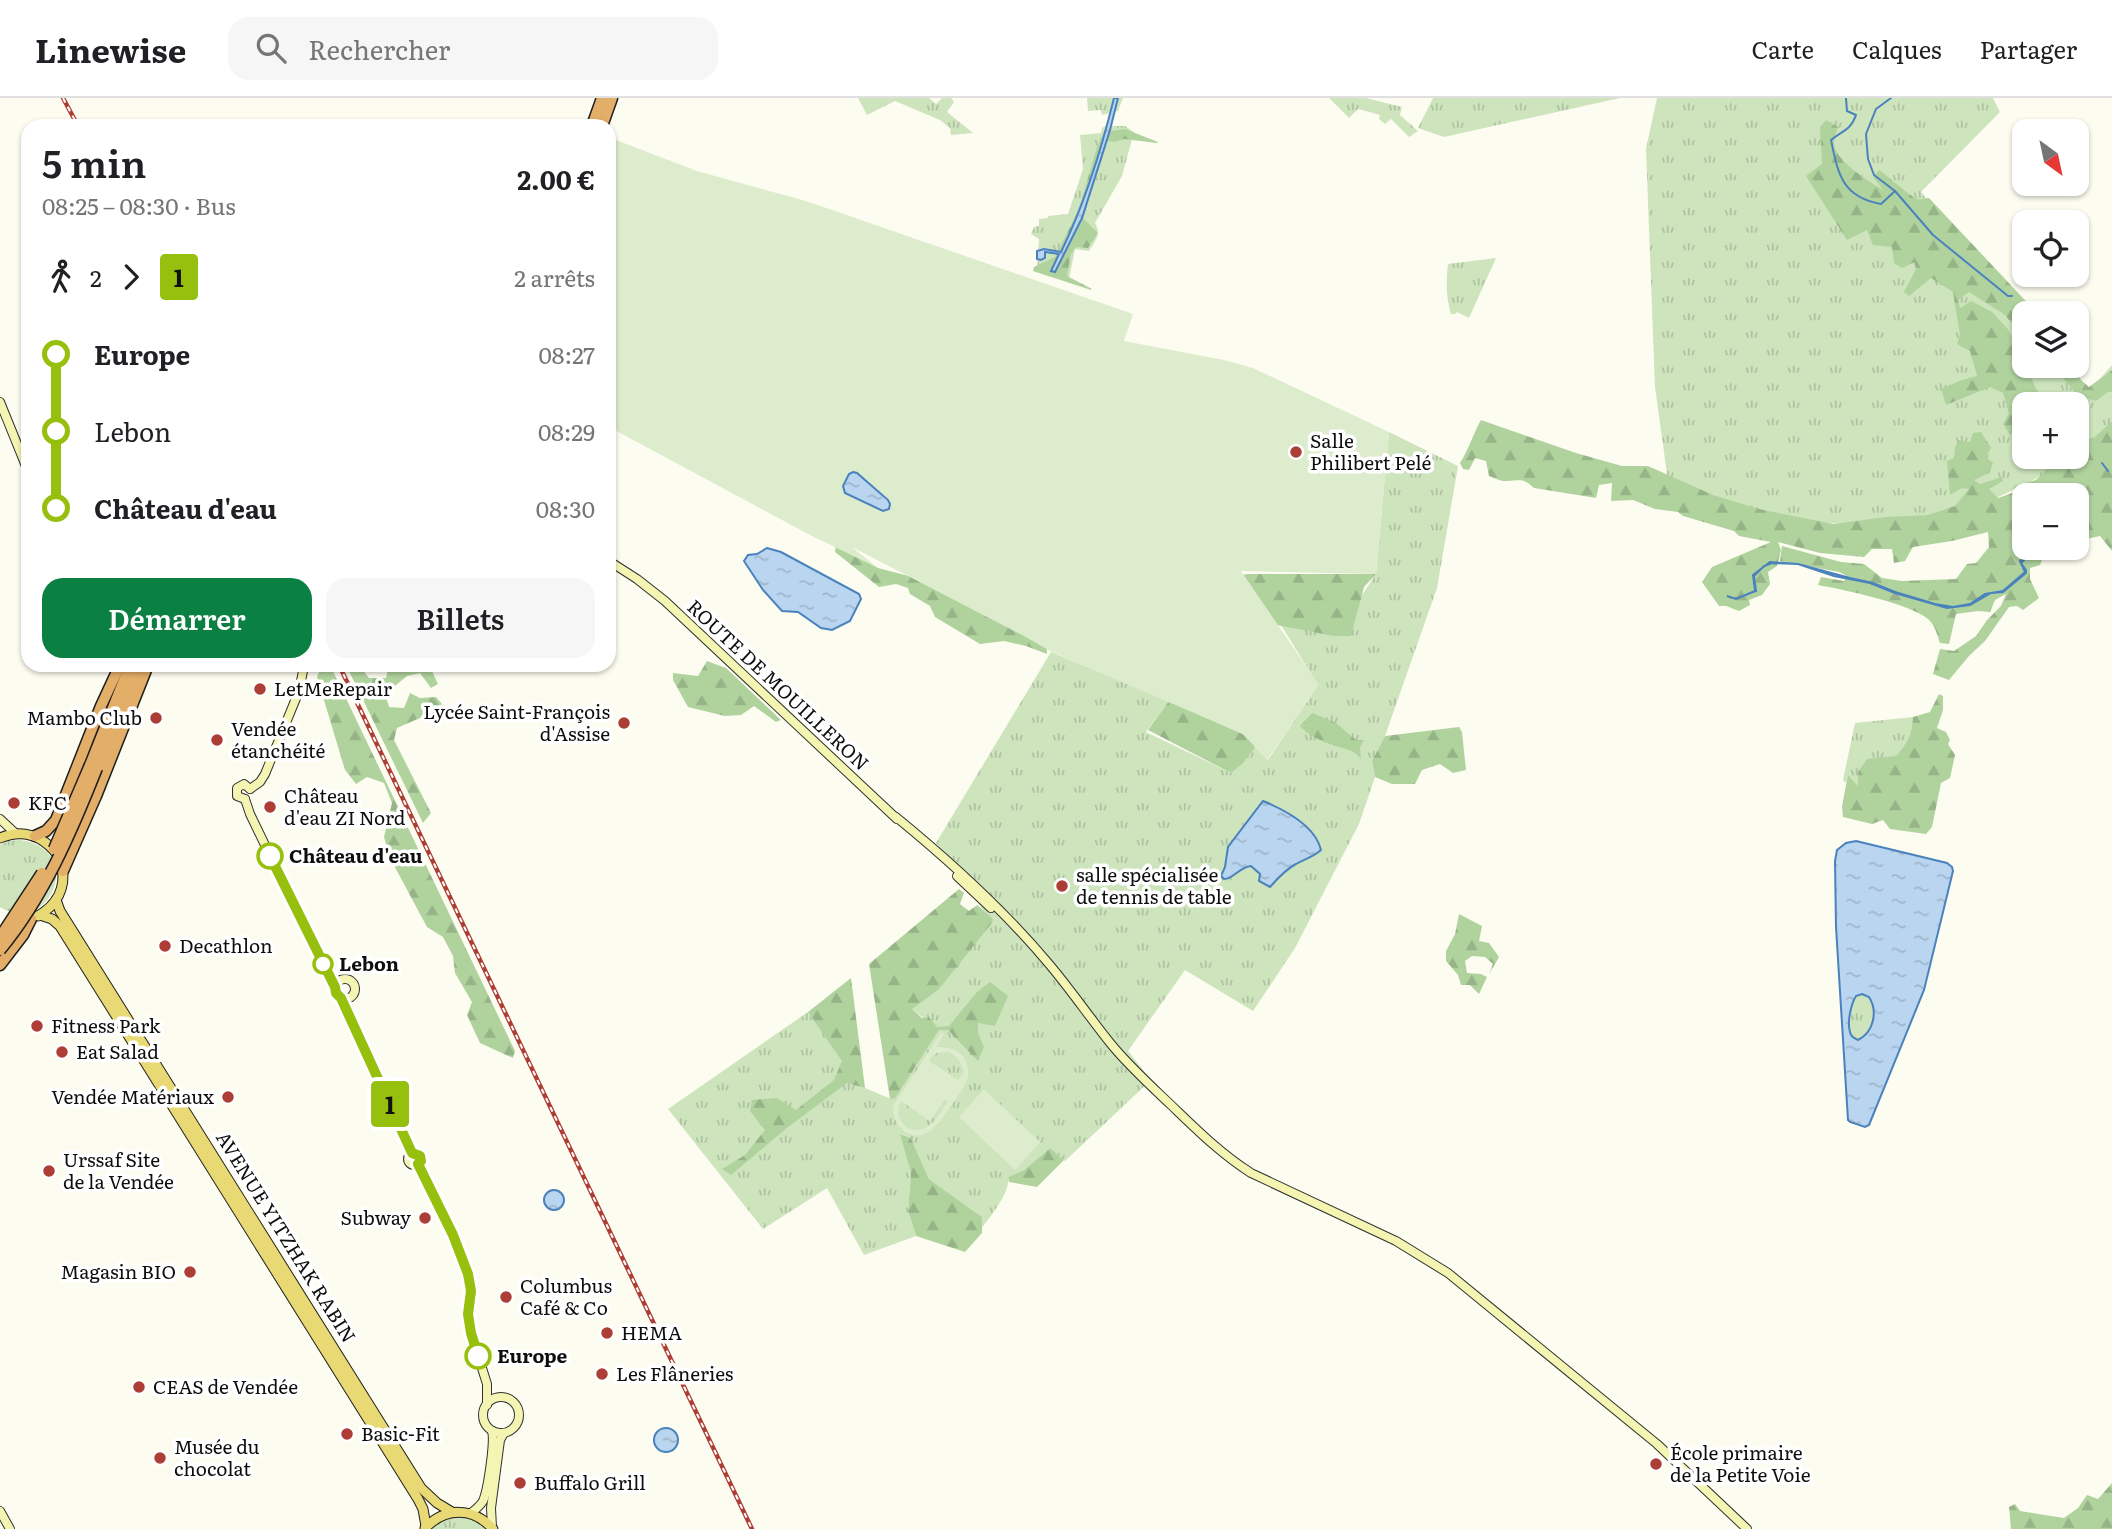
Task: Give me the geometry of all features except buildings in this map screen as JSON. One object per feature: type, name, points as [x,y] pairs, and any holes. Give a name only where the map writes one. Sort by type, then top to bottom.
[{"type":"highway","points":[[595,119],[603,98]]},
{"type":"highway","points":[[604,119],[612,98]]},
{"type":"highway","points":[[101,706],[112,672]]},
{"type":"highway","points":[[35,836],[46,831],[56,820],[117,672]]},
{"type":"highway","points":[[0,950],[29,910],[76,820],[128,672]]},
{"type":"highway","points":[[0,937],[50,859],[135,672]]},
{"type":"highway","points":[[63,871],[145,672]]},
{"type":"highway","points":[[0,965],[36,917]]},
{"type":"main road","points":[[0,838],[15,833],[43,840],[57,853],[63,871],[62,885],[56,900],[36,917],[21,921],[0,916]]},
{"type":"main road","name":"AVENUE YITZHAK RABIN","points":[[56,900],[62,915],[421,1488],[452,1512]]},
{"type":"main road","name":"AVENUE YITZHAK RABIN","points":[[36,917],[51,919],[60,926],[418,1499],[423,1509],[425,1527]]},
{"type":"main road","points":[[425,1527],[438,1517],[452,1512],[471,1513],[493,1528]]},
{"type":"street","points":[[0,402],[21,454]]},
{"type":"street","name":"ROUTE DE MOUILLERON","points":[[616,566],[637,579],[692,626],[896,817],[981,891],[1037,950],[1113,1046],[1152,1087],[1233,1161],[1251,1173],[1396,1241],[1448,1273],[1657,1444],[1747,1529]]},
{"type":"street","points":[[250,789],[260,782],[265,774],[299,691],[302,672]]},
{"type":"street","points":[[245,799],[237,796],[237,788],[244,785],[250,789]]},
{"type":"street","points":[[245,799],[251,794],[250,789]]},
{"type":"street","points":[[245,799],[412,1153],[420,1156],[421,1161],[418,1164],[453,1235],[468,1274],[471,1291],[468,1314],[471,1333],[487,1384],[483,1418],[492,1431],[503,1433],[510,1431],[517,1423],[518,1411],[512,1401],[498,1398],[486,1405]]},
{"type":"street","points":[[0,819],[15,833]]},
{"type":"street","points":[[326,968],[354,985],[351,1021]]},
{"type":"street","points":[[335,987],[345,980]]},
{"type":"street","points":[[341,998],[352,996]]},
{"type":"street","points":[[487,1384],[498,1398]]},
{"type":"street","points":[[471,1513],[484,1499],[493,1442],[492,1431]]},
{"type":"street","points":[[493,1528],[491,1508],[503,1433]]},
{"type":"street","points":[[0,1510],[9,1529]]},
{"type":"green space","points":[[858,98],[929,98],[936,104],[942,98],[951,98],[954,102],[947,112],[973,133],[951,135],[950,128],[940,120],[895,101],[867,115]]},
{"type":"green space","points":[[1087,98],[1123,98],[1118,111],[1102,115],[1101,110],[1088,111]]},
{"type":"green space","points":[[1329,98],[1366,98],[1402,107],[1400,115],[1418,131],[1409,137],[1391,119],[1385,124],[1379,119],[1380,115],[1358,109],[1349,118]]},
{"type":"green space","points":[[1433,98],[1620,98],[1444,137],[1418,128]]},
{"type":"green space","points":[[1657,98],[1993,98],[2000,112],[1921,192],[2012,304],[2012,378],[2072,378],[2084,392],[2012,392],[2012,469],[2055,469],[2027,483],[2012,483],[2012,490],[1974,509],[1855,525],[1770,518],[1668,481],[1655,387],[1646,149]]},
{"type":"green space","points":[[1826,120],[1838,127],[1834,144],[1841,158],[1883,190],[1873,177],[1879,170],[1914,198],[1929,198],[2026,301],[2012,301],[2012,324],[2005,315],[1969,292],[1958,300],[1960,308],[1971,301],[1992,312],[2007,328],[2012,336],[2012,378],[2032,378],[2039,392],[2012,392],[2012,434],[2010,435],[2003,424],[2009,413],[2003,393],[1990,387],[1946,405],[1941,389],[1977,376],[1970,351],[1957,344],[1960,335],[1953,292],[1931,278],[1909,296],[1904,292],[1916,269],[1915,262],[1902,268],[1894,263],[1892,247],[1873,245],[1867,230],[1847,240],[1806,176],[1822,164],[1820,127]]},
{"type":"green space","points":[[1105,126],[1125,126],[1134,132],[1122,176],[1095,223],[1098,234],[1095,241],[1089,251],[1075,249],[1069,279],[1037,272],[1039,239],[1031,234],[1034,227],[1039,226],[1039,219],[1068,214],[1083,169],[1080,135],[1101,133]]},
{"type":"green space","points":[[1125,129],[1158,142],[1124,139],[1108,141],[1083,218],[1098,233],[1088,248],[1076,247],[1071,254],[1067,276],[1092,289],[1033,271],[1034,267],[1055,257],[1079,209],[1104,132]]},
{"type":"green space","points":[[616,140],[697,171],[806,201],[1133,314],[1124,341],[1253,368],[1389,432],[1376,574],[1241,571],[1319,685],[1267,760],[1243,734],[1052,652],[852,547],[878,568],[810,535],[616,431]]},
{"type":"green space","points":[[1496,258],[1469,318],[1457,312],[1451,314],[1447,289],[1448,264]]},
{"type":"green space","points":[[2112,365],[2112,441],[2089,452],[2089,392]]},
{"type":"green space","points":[[2112,370],[2112,392],[2096,401],[2089,399],[2089,392],[2075,392],[2063,378],[2080,378],[2089,387]]},
{"type":"green space","points":[[1481,420],[1622,466],[1648,466],[1713,495],[1763,510],[1834,524],[1928,515],[1955,506],[1969,489],[1962,488],[1950,495],[1947,461],[1954,458],[1959,440],[1970,442],[1973,433],[1981,432],[1991,448],[1986,457],[1993,463],[1989,473],[1974,480],[1980,484],[2002,477],[2003,481],[1989,489],[1998,498],[2012,493],[2012,560],[2042,560],[2040,565],[2030,568],[2030,579],[2039,598],[2023,610],[2017,606],[2009,607],[1985,641],[1949,680],[1933,674],[1940,649],[1954,651],[1976,636],[2001,606],[2006,594],[1995,600],[1990,612],[1956,614],[1949,644],[1940,643],[1932,624],[1919,613],[1876,598],[1818,585],[1821,577],[1844,581],[1847,576],[1839,572],[1780,561],[1782,546],[1841,562],[1864,564],[1882,578],[1902,581],[1956,579],[1967,564],[1976,563],[1989,547],[1988,532],[1913,547],[1905,561],[1894,563],[1892,549],[1872,549],[1864,557],[1820,553],[1778,542],[1781,550],[1777,566],[1768,572],[1770,584],[1762,595],[1749,600],[1750,605],[1739,611],[1719,606],[1702,582],[1712,567],[1771,542],[1739,536],[1734,531],[1683,516],[1678,512],[1655,509],[1633,500],[1611,501],[1612,483],[1599,485],[1596,498],[1534,488],[1522,480],[1500,480],[1489,476],[1486,461],[1475,458],[1469,470],[1463,469],[1460,463]]},
{"type":"green space","points":[[2112,421],[2112,551],[2100,536],[2089,538],[2089,483],[2025,483],[2036,480],[2047,469],[2089,469],[2089,439],[2094,438]]},
{"type":"green space","points":[[1389,432],[1458,466],[1437,588],[1385,736],[1372,761],[1375,777],[1359,824],[1295,948],[1253,1011],[1185,970],[1128,1051],[1151,1080],[1065,1161],[1050,1148],[1024,1170],[1008,1177],[1003,1197],[981,1229],[982,1217],[929,1179],[911,1138],[901,1134],[911,1173],[908,1211],[916,1236],[864,1255],[827,1188],[763,1229],[668,1109],[808,1012],[863,1087],[891,1099],[936,1028],[912,1009],[992,923],[936,843],[1051,652],[1169,701],[1146,732],[1231,773],[1255,747],[1268,760],[1318,685],[1281,625],[1351,636],[1360,598],[1376,574]]},
{"type":"green space","points":[[836,544],[878,568],[939,584],[1046,633],[1047,654],[1004,641],[980,644],[935,617],[930,606],[910,594],[908,588],[896,584],[879,587],[835,552]]},
{"type":"green space","points":[[1376,574],[1364,587],[1351,636],[1334,636],[1277,625],[1265,607],[1233,576]]},
{"type":"green space","points":[[707,661],[726,668],[781,720],[776,722],[754,706],[741,715],[725,716],[688,707],[673,680],[673,673],[698,676]]},
{"type":"green space","points":[[319,672],[333,672],[515,1051],[513,1058],[480,1043],[467,1015],[472,1002],[455,973],[453,956],[443,937],[427,927],[390,858],[384,837],[392,803],[384,783],[367,777],[356,784],[345,770],[317,677]]},
{"type":"green space","points":[[349,672],[364,672],[369,678],[386,678],[387,672],[432,672],[438,684],[431,688],[420,673],[407,676],[385,694],[389,707],[404,708],[410,693],[420,698],[436,697],[442,704],[427,715],[397,728],[394,740],[431,813],[423,823]]},
{"type":"green space","points":[[1939,694],[1943,696],[1943,710],[1937,728],[1946,732],[1950,740],[1948,744],[1955,755],[1950,778],[1941,783],[1932,827],[1926,834],[1890,829],[1883,820],[1872,824],[1843,817],[1842,806],[1848,775],[1858,786],[1858,772],[1867,759],[1896,756],[1908,738],[1913,717],[1930,712]]},
{"type":"green space","points":[[1169,701],[1243,734],[1257,745],[1231,773],[1148,730]]},
{"type":"green space","points":[[1312,713],[1336,723],[1356,740],[1364,740],[1360,747],[1361,759],[1351,751],[1322,741],[1303,729],[1300,726]]},
{"type":"green space","points":[[1913,717],[1908,740],[1895,758],[1858,787],[1848,776],[1846,783],[1843,780],[1855,723]]},
{"type":"green space","points":[[1459,727],[1462,732],[1466,770],[1453,773],[1440,764],[1422,770],[1415,784],[1392,784],[1375,777],[1372,761],[1385,736]]},
{"type":"green space","points":[[20,840],[40,847],[52,859],[56,873],[54,888],[46,902],[33,911],[18,913],[0,907],[0,845]]},
{"type":"green space","points":[[959,889],[964,893],[960,904],[969,911],[977,905],[993,919],[992,923],[939,989],[912,1009],[922,1018],[929,1017],[937,1027],[949,1026],[977,992],[990,982],[1008,996],[995,1026],[978,1023],[978,1033],[984,1047],[978,1061],[948,1030],[939,1030],[895,1098],[890,1099],[869,964]]},
{"type":"green space","points":[[1459,914],[1482,926],[1479,941],[1489,943],[1499,957],[1489,974],[1493,964],[1485,957],[1472,956],[1465,961],[1467,973],[1487,977],[1479,994],[1470,985],[1461,985],[1458,975],[1446,961],[1446,951],[1455,934]]},
{"type":"green space","points":[[851,978],[865,1088],[847,1083],[788,1127],[731,1175],[722,1169],[745,1155],[765,1130],[750,1111],[752,1100],[777,1098],[796,1110],[834,1080],[842,1061],[808,1012]]},
{"type":"green space","points":[[1862,994],[1869,997],[1874,1015],[1868,1032],[1858,1040],[1850,1034],[1850,1019],[1856,996]]},
{"type":"green space","points":[[941,1033],[944,1034],[936,1047],[955,1050],[964,1058],[968,1070],[966,1082],[947,1112],[932,1130],[919,1136],[904,1131],[897,1123],[893,1106]],"holes":[[[949,1052],[958,1058],[964,1072],[958,1080],[929,1061],[937,1053]],[[945,1099],[948,1101],[937,1118],[923,1129],[909,1129],[899,1116],[901,1101],[930,1121]]]},
{"type":"green space","points":[[984,1089],[1040,1142],[1015,1170],[959,1117]]},
{"type":"green space","points":[[900,1134],[911,1138],[929,1179],[982,1217],[982,1233],[965,1252],[916,1236],[908,1211],[911,1173]]},
{"type":"green space","points":[[1050,1148],[1064,1160],[1037,1187],[1009,1182],[1008,1177],[1024,1170]]},
{"type":"green space","points":[[2112,1483],[2112,1529],[2011,1529],[2009,1507],[2015,1504],[2020,1511],[2064,1518],[2078,1508],[2087,1495],[2098,1499]]},
{"type":"green space","points":[[446,1518],[471,1519],[486,1529],[430,1529]]},
{"type":"water","points":[[1114,98],[1118,98],[1110,130],[1082,218],[1055,272],[1051,271],[1059,254],[1045,252],[1045,258],[1041,260],[1037,259],[1037,251],[1044,249],[1061,252],[1092,176]]},
{"type":"water","points":[[853,472],[888,500],[889,509],[883,511],[845,493],[843,486]]},
{"type":"water","points":[[767,548],[781,552],[859,594],[861,599],[850,621],[832,630],[821,628],[798,612],[782,611],[763,590],[744,561],[748,555],[757,554]]},
{"type":"water","points":[[2024,560],[2021,563],[2026,573],[2003,592],[1991,593],[2003,591],[2025,572],[2020,561]]},
{"type":"water","points":[[1798,564],[1873,583],[1935,604],[1953,607],[1970,604],[1991,593],[1970,605],[1947,608],[1895,593],[1870,583],[1834,576]]},
{"type":"water","points":[[1263,801],[1306,826],[1318,841],[1321,850],[1289,869],[1270,887],[1259,881],[1260,874],[1251,866],[1224,879],[1221,876],[1228,847]]},
{"type":"water","points":[[1856,841],[1947,863],[1953,871],[1924,990],[1869,1125],[1865,1127],[1848,1120],[1836,927],[1835,861],[1837,850],[1846,843]],"holes":[[[1862,994],[1869,997],[1873,1021],[1868,1032],[1858,1040],[1850,1032],[1851,1008],[1856,996]]]},
{"type":"water","points":[[554,1190],[561,1193],[564,1200],[561,1207],[554,1210],[547,1207],[544,1200],[547,1193]]},
{"type":"water","points":[[666,1428],[675,1431],[678,1440],[675,1449],[666,1452],[657,1449],[654,1440],[657,1431]]},
{"type":"waterway","points":[[1846,98],[1847,111],[1856,115],[1849,127],[1831,140],[1836,163],[1850,190],[1868,201],[1881,204],[1895,191],[1933,235],[2008,296],[2012,296]]},
{"type":"waterway","points":[[1891,98],[1876,109],[1866,134],[1868,159],[1874,175],[1895,191]]},
{"type":"waterway","points":[[2102,463],[2108,471]]},
{"type":"railway","points":[[63,98],[74,119]]},
{"type":"railway","points":[[342,672],[752,1529]]},
{"type":"bus line","name":"1","points":[[270,856],[336,993],[341,998],[412,1153],[420,1156],[421,1161],[418,1164],[453,1235],[470,1282],[468,1314],[478,1356]]},
{"type":"place","name":"Salle Philibert Pelé","points":[[1296,452]]},
{"type":"place","name":"LetMeRepair","points":[[260,689]]},
{"type":"place","name":"Mambo Club","points":[[156,718]]},
{"type":"place","name":"Lycée Saint-François d'Assise","points":[[624,723]]},
{"type":"place","name":"Vendée étanchéité","points":[[217,740]]},
{"type":"place","name":"KFC","points":[[14,803]]},
{"type":"place","name":"Château d'eau ZI Nord","points":[[270,807]]},
{"type":"place","name":"Château d'eau","points":[[270,856]]},
{"type":"place","name":"salle spécialisée de tennis de table","points":[[1062,886]]},
{"type":"place","name":"Decathlon","points":[[165,946]]},
{"type":"place","name":"Lebon","points":[[323,964]]},
{"type":"place","name":"Fitness Park","points":[[37,1026]]},
{"type":"place","name":"Eat Salad","points":[[62,1052]]},
{"type":"place","name":"Vendée Matériaux","points":[[228,1097]]},
{"type":"place","name":"Urssaf Site de la Vendée","points":[[49,1171]]},
{"type":"place","name":"Subway","points":[[425,1218]]},
{"type":"place","name":"Magasin BIO","points":[[190,1272]]},
{"type":"place","name":"Columbus Café & Co","points":[[506,1297]]},
{"type":"place","name":"HEMA","points":[[607,1333]]},
{"type":"place","name":"Europe","points":[[478,1356]]},
{"type":"place","name":"Les Flâneries","points":[[602,1374]]},
{"type":"place","name":"CEAS de Vendée","points":[[139,1387]]},
{"type":"place","name":"Basic-Fit","points":[[347,1434]]},
{"type":"place","name":"Musée du chocolat","points":[[160,1458]]},
{"type":"place","name":"École primaire de la Petite Voie","points":[[1656,1464]]},
{"type":"place","name":"Buffalo Grill","points":[[520,1483]]}]
